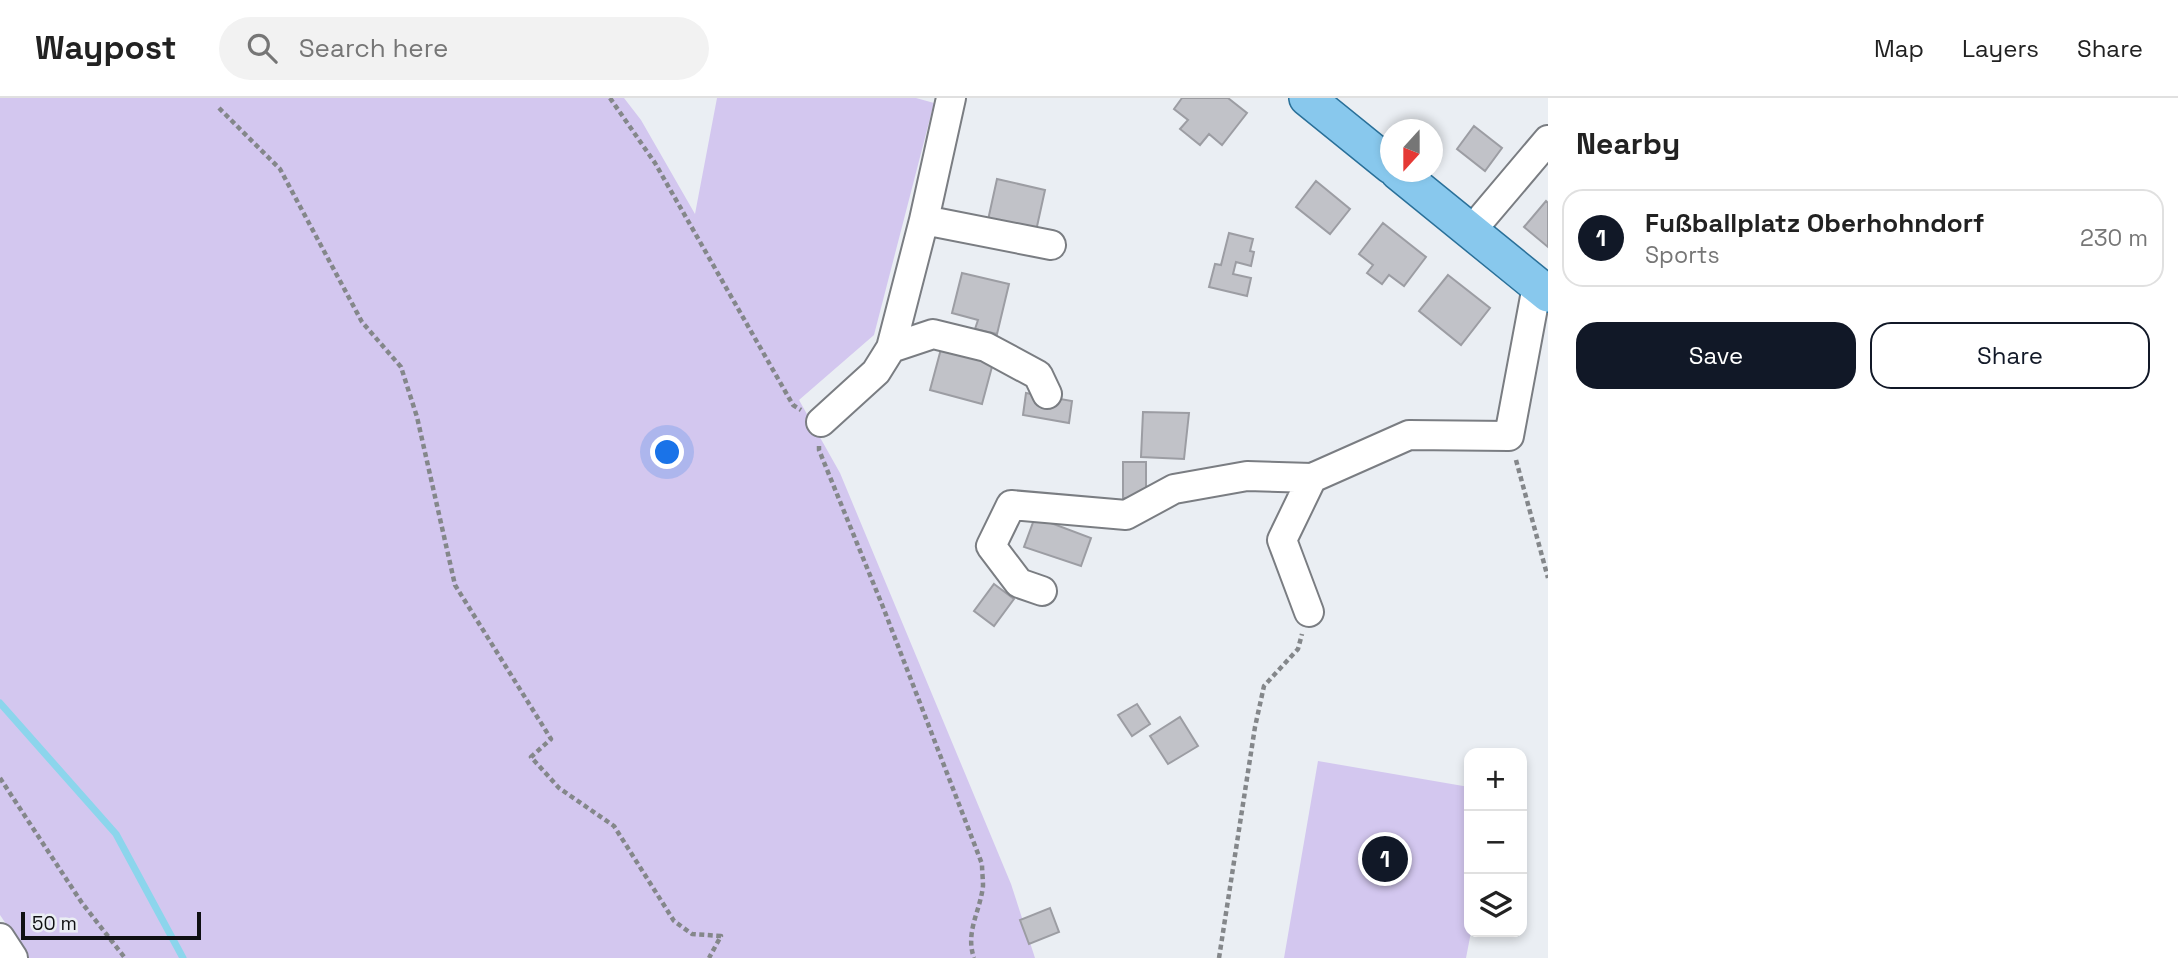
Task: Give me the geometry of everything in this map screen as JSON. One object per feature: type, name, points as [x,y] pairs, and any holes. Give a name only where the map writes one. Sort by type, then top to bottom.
[{"type":"main road","points":[[1307,98],[1380,157]]},
{"type":"main road","points":[[1410,182],[1543,290]]},
{"type":"street","points":[[821,422],[876,372],[891,348],[951,98]]},
{"type":"street","points":[[1471,231],[1548,139]]},
{"type":"street","points":[[923,220],[1051,245]]},
{"type":"street","points":[[1042,591],[1019,583],[991,546],[1011,505],[1126,515],[1174,489],[1247,475],[1312,478],[1409,435],[1509,436],[1543,290]]},
{"type":"street","points":[[891,348],[933,334],[986,347],[1038,375],[1047,394]]},
{"type":"street","points":[[1309,612],[1282,540],[1312,478]]},
{"type":"street","points":[[0,938],[13,958]]},
{"type":"path","points":[[610,98],[655,163],[793,405]]},
{"type":"path","points":[[219,108],[280,169],[362,322],[401,368],[417,417],[455,585],[536,710],[551,739],[531,757],[559,788],[614,826],[674,921],[692,934],[721,936],[709,958]]},
{"type":"path","points":[[1509,436],[1548,578]]},
{"type":"path","points":[[819,450],[982,864],[983,887],[972,926],[971,947],[975,958]]},
{"type":"path","points":[[1219,958],[1264,686],[1298,649],[1309,612]]},
{"type":"path","points":[[0,778],[82,903],[125,958]]},
{"type":"shaded area","points":[[0,98],[624,98],[641,120],[695,214],[717,98],[916,98],[934,103],[874,335],[799,400],[840,473],[1011,884],[1035,958],[29,958],[0,915]]},
{"type":"shaded area","points":[[1318,761],[1464,786],[1464,937],[1470,937],[1466,958],[1284,958]]},
{"type":"building","points":[[1182,98],[1228,98],[1247,113],[1222,145],[1209,134],[1200,145],[1180,129],[1188,120],[1174,109]]},
{"type":"building","points":[[1474,126],[1502,148],[1485,171],[1457,149]]},
{"type":"building","points":[[997,179],[1045,190],[1036,231],[988,220]]},
{"type":"building","points":[[1316,181],[1350,209],[1330,234],[1296,207]]},
{"type":"building","points":[[1546,201],[1548,203],[1548,247],[1524,227]]},
{"type":"building","points":[[1383,223],[1426,257],[1404,286],[1389,275],[1382,284],[1367,273],[1373,265],[1359,254]]},
{"type":"building","points":[[1229,233],[1253,239],[1250,251],[1254,252],[1251,266],[1236,262],[1233,274],[1251,278],[1247,296],[1209,287],[1215,264],[1221,265]]},
{"type":"building","points":[[962,273],[1009,284],[997,334],[975,329],[978,320],[952,313]]},
{"type":"building","points":[[1448,275],[1490,308],[1461,345],[1419,311]]},
{"type":"building","points":[[941,349],[993,363],[982,404],[930,390]]},
{"type":"building","points":[[1026,393],[1072,401],[1069,423],[1023,415]]},
{"type":"building","points":[[1143,412],[1189,413],[1184,459],[1141,457]]},
{"type":"building","points":[[1123,462],[1146,462],[1146,498],[1123,498]]},
{"type":"building","points":[[1035,517],[1091,538],[1081,566],[1024,547]]},
{"type":"building","points":[[994,584],[1014,599],[994,626],[974,611]]},
{"type":"building","points":[[1137,704],[1150,724],[1132,736],[1118,715]]},
{"type":"building","points":[[1180,717],[1198,746],[1168,764],[1150,736]]},
{"type":"building","points":[[1050,908],[1059,932],[1029,944],[1020,920]]},
{"type":"waterway","points":[[0,703],[116,834],[183,958]]},
{"type":"place","name":"Fußballplatz Oberhohndorf","points":[[1385,859]]}]
